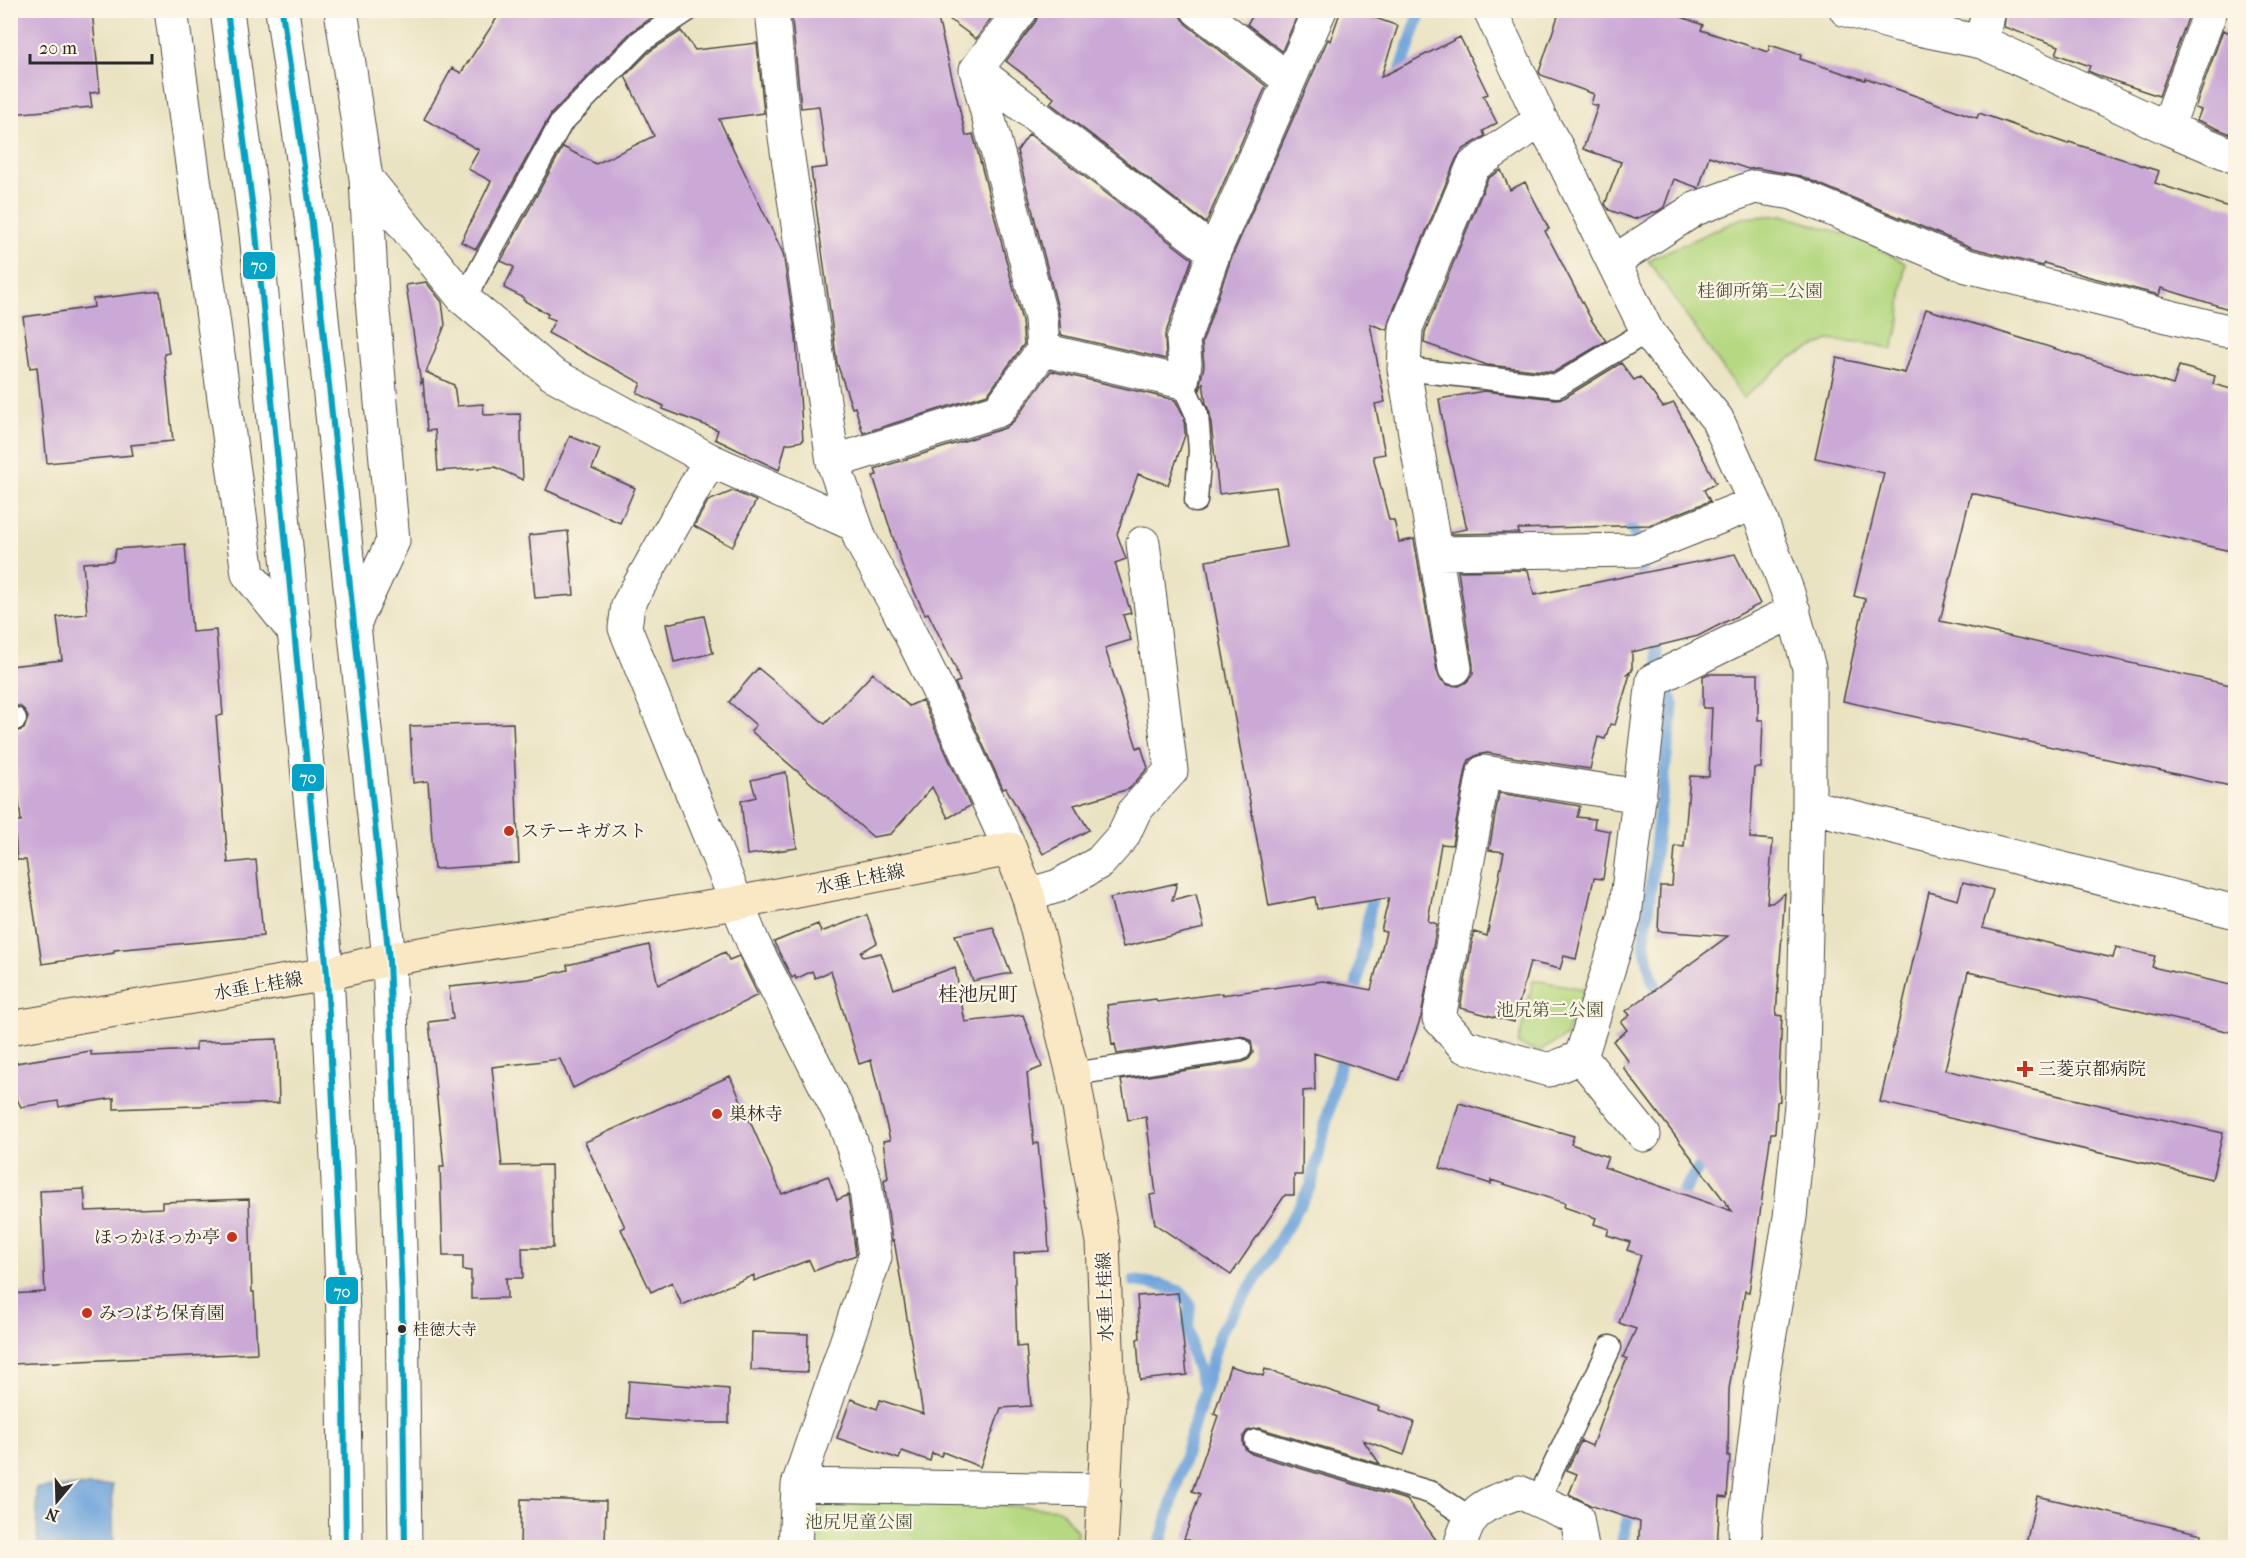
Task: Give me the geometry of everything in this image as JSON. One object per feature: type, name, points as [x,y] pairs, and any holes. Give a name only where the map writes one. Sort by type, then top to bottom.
[{"type":"main road","name":"水垂上桂線","points":[[10,1028],[327,974],[389,959],[737,903],[1010,849],[1028,895],[1073,1074],[1103,1242],[1109,1400],[1101,1548]]},
{"type":"street","points":[[171,10],[248,574],[296,634]]},
{"type":"street","points":[[227,10],[256,233],[327,974],[343,1315],[346,1548]]},
{"type":"street","points":[[282,10],[312,223],[389,959],[402,1299],[405,1548]]},
{"type":"street","points":[[340,10],[366,178],[372,298],[393,542],[354,624]]},
{"type":"street","points":[[772,10],[785,137],[833,462],[861,542],[898,609],[937,688],[1010,849]]},
{"type":"street","points":[[976,70],[1021,10]]},
{"type":"street","points":[[1198,10],[1288,79]]},
{"type":"street","points":[[1043,350],[1182,382],[1185,363],[1183,341],[1214,252],[1320,10]]},
{"type":"street","points":[[1491,10],[1541,120],[1647,331],[1717,419],[1755,503],[1794,611],[1809,668],[1809,806],[1802,1094],[1790,1216],[1762,1380],[1745,1526],[1746,1548]]},
{"type":"street","points":[[1846,10],[1899,25],[1982,42],[2235,157]]},
{"type":"street","points":[[1982,42],[1988,10]]},
{"type":"street","points":[[2167,128],[2211,10]]},
{"type":"street","points":[[833,462],[999,410],[1043,350],[1041,318],[976,70]]},
{"type":"street","points":[[976,70],[1214,252]]},
{"type":"street","points":[[1455,668],[1404,369],[1406,328],[1473,166],[1541,120]]},
{"type":"street","points":[[366,178],[465,299],[552,374],[710,460],[855,525]]},
{"type":"street","points":[[1613,262],[1695,209],[1754,187],[1793,193],[1967,266],[2223,330],[2235,331]]},
{"type":"street","points":[[710,460],[628,605],[625,628],[754,945],[845,1124],[865,1182],[875,1257],[798,1485],[795,1548]]},
{"type":"street","points":[[1436,553],[1637,549],[1755,503]]},
{"type":"street","points":[[1028,895],[1058,886],[1100,862],[1123,836],[1135,810],[1171,771],[1143,543]]},
{"type":"street","points":[[1581,1057],[1625,916],[1653,680],[1794,611]]},
{"type":"street","points":[[1581,1057],[1549,1070],[1464,1046],[1439,1018],[1484,772],[1640,796]]},
{"type":"street","points":[[1809,806],[2235,912]]},
{"type":"street","points":[[1581,1057],[1644,1136]]},
{"type":"street","points":[[798,1485],[1105,1490]]},
{"type":"street","points":[[1465,1533],[1484,1505],[1519,1492],[1577,1518],[1582,1548]]},
{"type":"lane","points":[[465,299],[561,123],[640,41],[688,10]]},
{"type":"lane","points":[[1404,369],[1557,386],[1647,331]]},
{"type":"lane","points":[[1182,382],[1197,415],[1200,450],[1196,501]]},
{"type":"lane","points":[[1073,1074],[1240,1049]]},
{"type":"lane","points":[[1538,1500],[1610,1347]]},
{"type":"lane","points":[[1256,1441],[1432,1493],[1465,1533]]},
{"type":"green space","name":"桂御所第二公園","points":[[1783,215],[1865,241],[1905,263],[1899,327],[1892,350],[1878,345],[1828,340],[1791,358],[1743,398],[1648,260],[1742,218]]},
{"type":"green space","name":"池尻第二公園","points":[[1533,980],[1585,989],[1565,1037],[1538,1052],[1518,1044]]},
{"type":"green space","name":"池尻児童公園","points":[[837,1495],[1060,1509],[1077,1531],[1076,1547],[813,1548],[813,1518]]},
{"type":"water","points":[[112,1485],[114,1547],[38,1547],[36,1488]]},
{"type":"building","points":[[10,10],[92,10],[100,92],[90,93],[92,107],[10,114]]},
{"type":"building","points":[[502,10],[663,10],[631,32],[551,114],[476,249],[461,242],[491,181],[468,169],[479,150],[424,119],[452,68],[461,73]]},
{"type":"building","points":[[791,10],[936,10],[966,136],[973,134],[1022,321],[1024,344],[988,394],[863,433],[837,363],[811,169],[827,167],[819,106],[801,108]]},
{"type":"building","points":[[937,10],[997,10],[976,39]]},
{"type":"building","points":[[1039,10],[1172,10],[1187,25],[1266,86],[1206,223],[1050,103],[1054,98],[1006,61],[1036,21]]},
{"type":"building","points":[[1257,10],[1288,10],[1297,16],[1282,51],[1247,24]]},
{"type":"building","points":[[1341,10],[1353,10],[1398,26],[1381,77],[1460,37],[1488,94],[1483,96],[1497,123],[1483,131],[1485,136],[1462,150],[1456,159],[1387,330],[1370,324],[1385,402],[1375,404],[1385,454],[1373,456],[1389,520],[1394,520],[1399,542],[1414,539],[1440,679],[1448,685],[1459,686],[1467,682],[1473,674],[1458,571],[1528,570],[1534,595],[1735,554],[1760,604],[1698,636],[1632,652],[1632,671],[1626,674],[1630,674],[1615,725],[1610,724],[1605,739],[1598,737],[1590,769],[1487,753],[1469,760],[1452,845],[1441,844],[1428,921],[1437,924],[1421,1017],[1399,1080],[1314,1053],[1315,1090],[1303,1091],[1302,1175],[1294,1175],[1294,1195],[1285,1195],[1231,1275],[1155,1224],[1150,1195],[1156,1194],[1146,1117],[1128,1120],[1121,1080],[1243,1062],[1253,1053],[1251,1041],[1238,1036],[1117,1054],[1115,1044],[1112,1045],[1107,1005],[1156,999],[1157,1002],[1222,993],[1222,995],[1323,981],[1371,990],[1386,932],[1381,931],[1389,898],[1317,909],[1315,897],[1269,906],[1206,561],[1287,547],[1276,487],[1219,494],[1210,414],[1203,382],[1200,390],[1199,388],[1204,366],[1202,343],[1231,259],[1328,39],[1330,41]]},
{"type":"building","points":[[1560,10],[1663,10],[1703,25],[1701,30],[1768,52],[1770,45],[1801,55],[1800,59],[1865,80],[1866,78],[1977,118],[1979,113],[2068,144],[2069,142],[2159,171],[2155,183],[2235,209],[2235,311],[2161,288],[2159,295],[2044,263],[2043,266],[1973,248],[1800,176],[1757,168],[1748,169],[1709,156],[1699,188],[1674,179],[1664,207],[1658,211],[1634,219],[1609,210],[1605,204],[1621,162],[1583,149],[1598,106],[1591,104],[1594,94],[1541,75],[1539,72]]},
{"type":"building","points":[[2006,10],[2166,10],[2188,18],[2159,96],[2088,71],[2090,66],[2056,54],[2059,46],[2004,27]]},
{"type":"building","points":[[2223,30],[2235,35],[2235,136],[2197,120],[2201,110],[2195,108]]},
{"type":"building","points":[[681,31],[695,50],[757,43],[764,113],[719,119],[783,253],[796,337],[803,441],[786,444],[779,470],[715,439],[718,430],[663,409],[664,406],[637,393],[641,383],[548,333],[555,320],[523,300],[524,298],[504,288],[514,267],[501,261],[563,147],[596,164],[654,136],[625,76],[650,51]]},
{"type":"building","points":[[1029,134],[1192,259],[1165,335],[1166,359],[1061,335],[1059,313],[1017,151]]},
{"type":"building","points":[[1501,170],[1510,190],[1525,182],[1549,229],[1545,231],[1592,321],[1606,341],[1554,372],[1487,365],[1424,343],[1425,332],[1488,178]]},
{"type":"building","points":[[426,282],[442,302],[445,325],[426,372],[454,385],[457,406],[483,404],[484,415],[520,414],[523,480],[495,467],[438,471],[435,430],[427,431],[423,380],[421,384],[406,285]]},
{"type":"building","points":[[160,291],[169,353],[164,354],[173,441],[131,445],[133,455],[47,463],[37,367],[30,368],[23,317],[94,307],[93,299]]},
{"type":"building","points":[[1926,309],[2173,385],[2179,366],[2215,376],[2213,384],[2235,390],[2235,552],[1971,493],[1940,621],[2235,686],[2235,787],[1843,701],[1865,599],[1854,596],[1884,473],[1815,458],[1837,358],[1905,373]]},
{"type":"building","points":[[1621,363],[1634,380],[1640,377],[1663,407],[1674,403],[1716,483],[1704,490],[1710,501],[1649,525],[1518,529],[1519,533],[1451,534],[1451,532],[1467,529],[1439,399],[1484,391],[1564,398]]},
{"type":"building","points":[[1051,371],[1175,400],[1184,418],[1185,435],[1168,485],[1138,474],[1117,534],[1126,559],[1115,563],[1131,613],[1123,615],[1131,640],[1105,648],[1137,748],[1141,746],[1148,768],[1129,789],[1074,805],[1089,830],[1043,854],[1006,788],[1003,789],[955,683],[960,681],[957,671],[928,613],[925,614],[903,568],[873,476],[877,475],[875,469],[1005,428],[1014,421]]},
{"type":"building","points":[[570,436],[600,449],[592,469],[635,488],[620,523],[546,490]]},
{"type":"building","points":[[733,491],[756,501],[732,547],[694,526],[708,501]]},
{"type":"building","points":[[568,531],[574,595],[535,598],[529,535]]},
{"type":"building","points":[[185,544],[192,632],[216,630],[223,715],[216,716],[228,863],[256,860],[263,936],[114,950],[114,953],[42,964],[26,860],[17,860],[14,821],[21,821],[12,733],[24,729],[28,717],[20,706],[10,706],[10,666],[62,660],[57,617],[87,614],[83,563],[113,561],[116,549]]},
{"type":"building","points":[[704,616],[713,653],[674,662],[666,624]]},
{"type":"building","points":[[758,668],[825,724],[873,673],[909,706],[922,700],[970,806],[948,818],[932,787],[891,834],[873,837],[751,731],[756,725],[729,702]]},
{"type":"building","points":[[1708,674],[1758,674],[1758,720],[1763,720],[1761,768],[1754,768],[1750,838],[1773,840],[1767,903],[1772,903],[1785,893],[1776,1015],[1782,1016],[1780,1101],[1777,1102],[1775,1133],[1771,1133],[1749,1292],[1745,1291],[1729,1389],[1728,1457],[1730,1457],[1727,1498],[1720,1497],[1717,1548],[1638,1548],[1640,1522],[1590,1505],[1569,1494],[1577,1474],[1567,1470],[1581,1441],[1592,1446],[1610,1396],[1627,1359],[1623,1357],[1636,1329],[1619,1323],[1641,1255],[1627,1250],[1630,1242],[1607,1235],[1609,1229],[1594,1224],[1596,1218],[1564,1207],[1565,1203],[1491,1180],[1491,1184],[1440,1168],[1459,1103],[1574,1136],[1571,1144],[1608,1157],[1604,1167],[1732,1211],[1623,1067],[1629,1062],[1613,1041],[1627,1030],[1621,1022],[1630,1015],[1626,1011],[1728,936],[1658,931],[1660,886],[1672,886],[1675,846],[1684,847],[1690,776],[1709,777],[1712,708],[1703,708],[1703,676]]},
{"type":"building","points":[[513,723],[519,863],[434,869],[428,781],[413,783],[410,726]]},
{"type":"building","points":[[786,772],[797,848],[747,855],[741,801],[756,797],[751,780]]},
{"type":"building","points":[[1499,793],[1580,806],[1577,817],[1595,819],[1594,828],[1610,831],[1603,879],[1594,878],[1576,959],[1564,956],[1560,969],[1530,962],[1514,1022],[1460,1008],[1474,932],[1487,936],[1504,852],[1489,850]]},
{"type":"building","points":[[1963,882],[1993,890],[1982,928],[2113,958],[2116,947],[2155,956],[2152,967],[2235,986],[2235,1033],[1968,972],[1945,1070],[2223,1133],[2212,1179],[1880,1102],[1929,892],[1958,900]]},
{"type":"building","points":[[1177,883],[1172,900],[1196,894],[1204,928],[1123,947],[1110,898]]},
{"type":"building","points":[[867,915],[877,943],[861,952],[863,957],[881,953],[894,989],[955,967],[965,1022],[1023,1015],[1042,1067],[1027,1073],[1034,1144],[1038,1143],[1049,1251],[1014,1253],[1017,1347],[1026,1346],[1031,1406],[1001,1408],[980,1467],[943,1452],[941,1456],[932,1453],[930,1461],[902,1451],[899,1459],[837,1438],[851,1399],[877,1409],[880,1400],[923,1414],[894,1240],[892,1241],[884,1180],[888,1178],[883,1141],[890,1140],[871,1060],[859,1064],[831,971],[815,978],[812,971],[796,979],[795,976],[792,978],[774,942],[818,924],[821,932]]},
{"type":"building","points":[[993,927],[1011,973],[973,981],[955,935]]},
{"type":"building","points":[[649,945],[658,985],[725,952],[729,960],[739,956],[758,995],[573,1088],[560,1059],[492,1067],[502,1166],[551,1165],[553,1248],[522,1248],[523,1278],[506,1278],[507,1298],[471,1299],[471,1271],[463,1270],[463,1256],[443,1256],[440,1167],[444,1167],[429,1022],[453,1019],[449,987],[529,979],[568,970],[567,965]]},
{"type":"building","points":[[277,1039],[279,1103],[114,1109],[114,1098],[59,1107],[58,1101],[21,1107],[10,1085],[16,1063],[91,1051],[91,1055],[196,1050],[196,1042]]},
{"type":"building","points":[[730,1076],[782,1194],[828,1176],[837,1200],[848,1195],[856,1255],[814,1271],[809,1260],[754,1281],[754,1275],[682,1305],[672,1282],[651,1292],[621,1229],[625,1227],[585,1142]]},
{"type":"building","points":[[84,1189],[86,1211],[162,1208],[162,1202],[249,1199],[252,1292],[254,1292],[257,1353],[12,1364],[10,1294],[45,1292],[40,1191]]},
{"type":"building","points":[[1178,1293],[1187,1375],[1140,1380],[1137,1296]]},
{"type":"building","points":[[752,1332],[808,1334],[807,1372],[751,1370]]},
{"type":"building","points":[[1230,1366],[1263,1376],[1265,1369],[1379,1407],[1378,1410],[1414,1422],[1404,1455],[1363,1440],[1380,1464],[1259,1428],[1247,1431],[1243,1437],[1243,1444],[1252,1454],[1407,1500],[1442,1548],[1188,1548],[1191,1541],[1184,1539],[1200,1494],[1192,1491],[1218,1416],[1214,1414]]},
{"type":"building","points":[[629,1381],[729,1389],[729,1423],[688,1423],[627,1418]]},
{"type":"building","points":[[2037,1496],[2202,1534],[2200,1548],[2025,1548]]},
{"type":"building","points":[[521,1499],[606,1501],[605,1548],[520,1548]]},
{"type":"waterway","points":[[1398,79],[1421,10]]},
{"type":"waterway","points":[[1623,512],[1635,534],[1645,587]]},
{"type":"waterway","points":[[1653,630],[1658,659],[1673,703],[1644,942],[1652,979],[1665,1003]]},
{"type":"waterway","points":[[1354,1001],[1374,885]]},
{"type":"waterway","points":[[1159,1548],[1220,1332],[1261,1271],[1311,1186],[1344,1047]]},
{"type":"waterway","points":[[1675,1209],[1684,1190],[1708,1154]]},
{"type":"waterway","points":[[1134,1281],[1162,1285],[1181,1292],[1190,1305],[1188,1324],[1191,1350],[1203,1386]]},
{"type":"waterway","points":[[1620,1548],[1629,1515],[1635,1503]]},
{"type":"transit line","name":"70","points":[[227,10],[256,233],[327,974],[343,1315],[346,1548]]},
{"type":"transit line","name":"70","points":[[282,10],[312,223],[389,959],[402,1299],[405,1548]]},
{"type":"place","name":"ステーキガスト","points":[[509,831]]},
{"type":"place","name":"三菱京都病院","points":[[2025,1069]]},
{"type":"place","name":"巣林寺","points":[[717,1114]]},
{"type":"place","name":"ほっかほっか亭","points":[[232,1237]]},
{"type":"place","name":"みつばち保育園","points":[[87,1313]]},
{"type":"place","name":"桂徳大寺","points":[[402,1329]]},
{"type":"district","name":"桂池尻町","points":[[978,994]]}]
